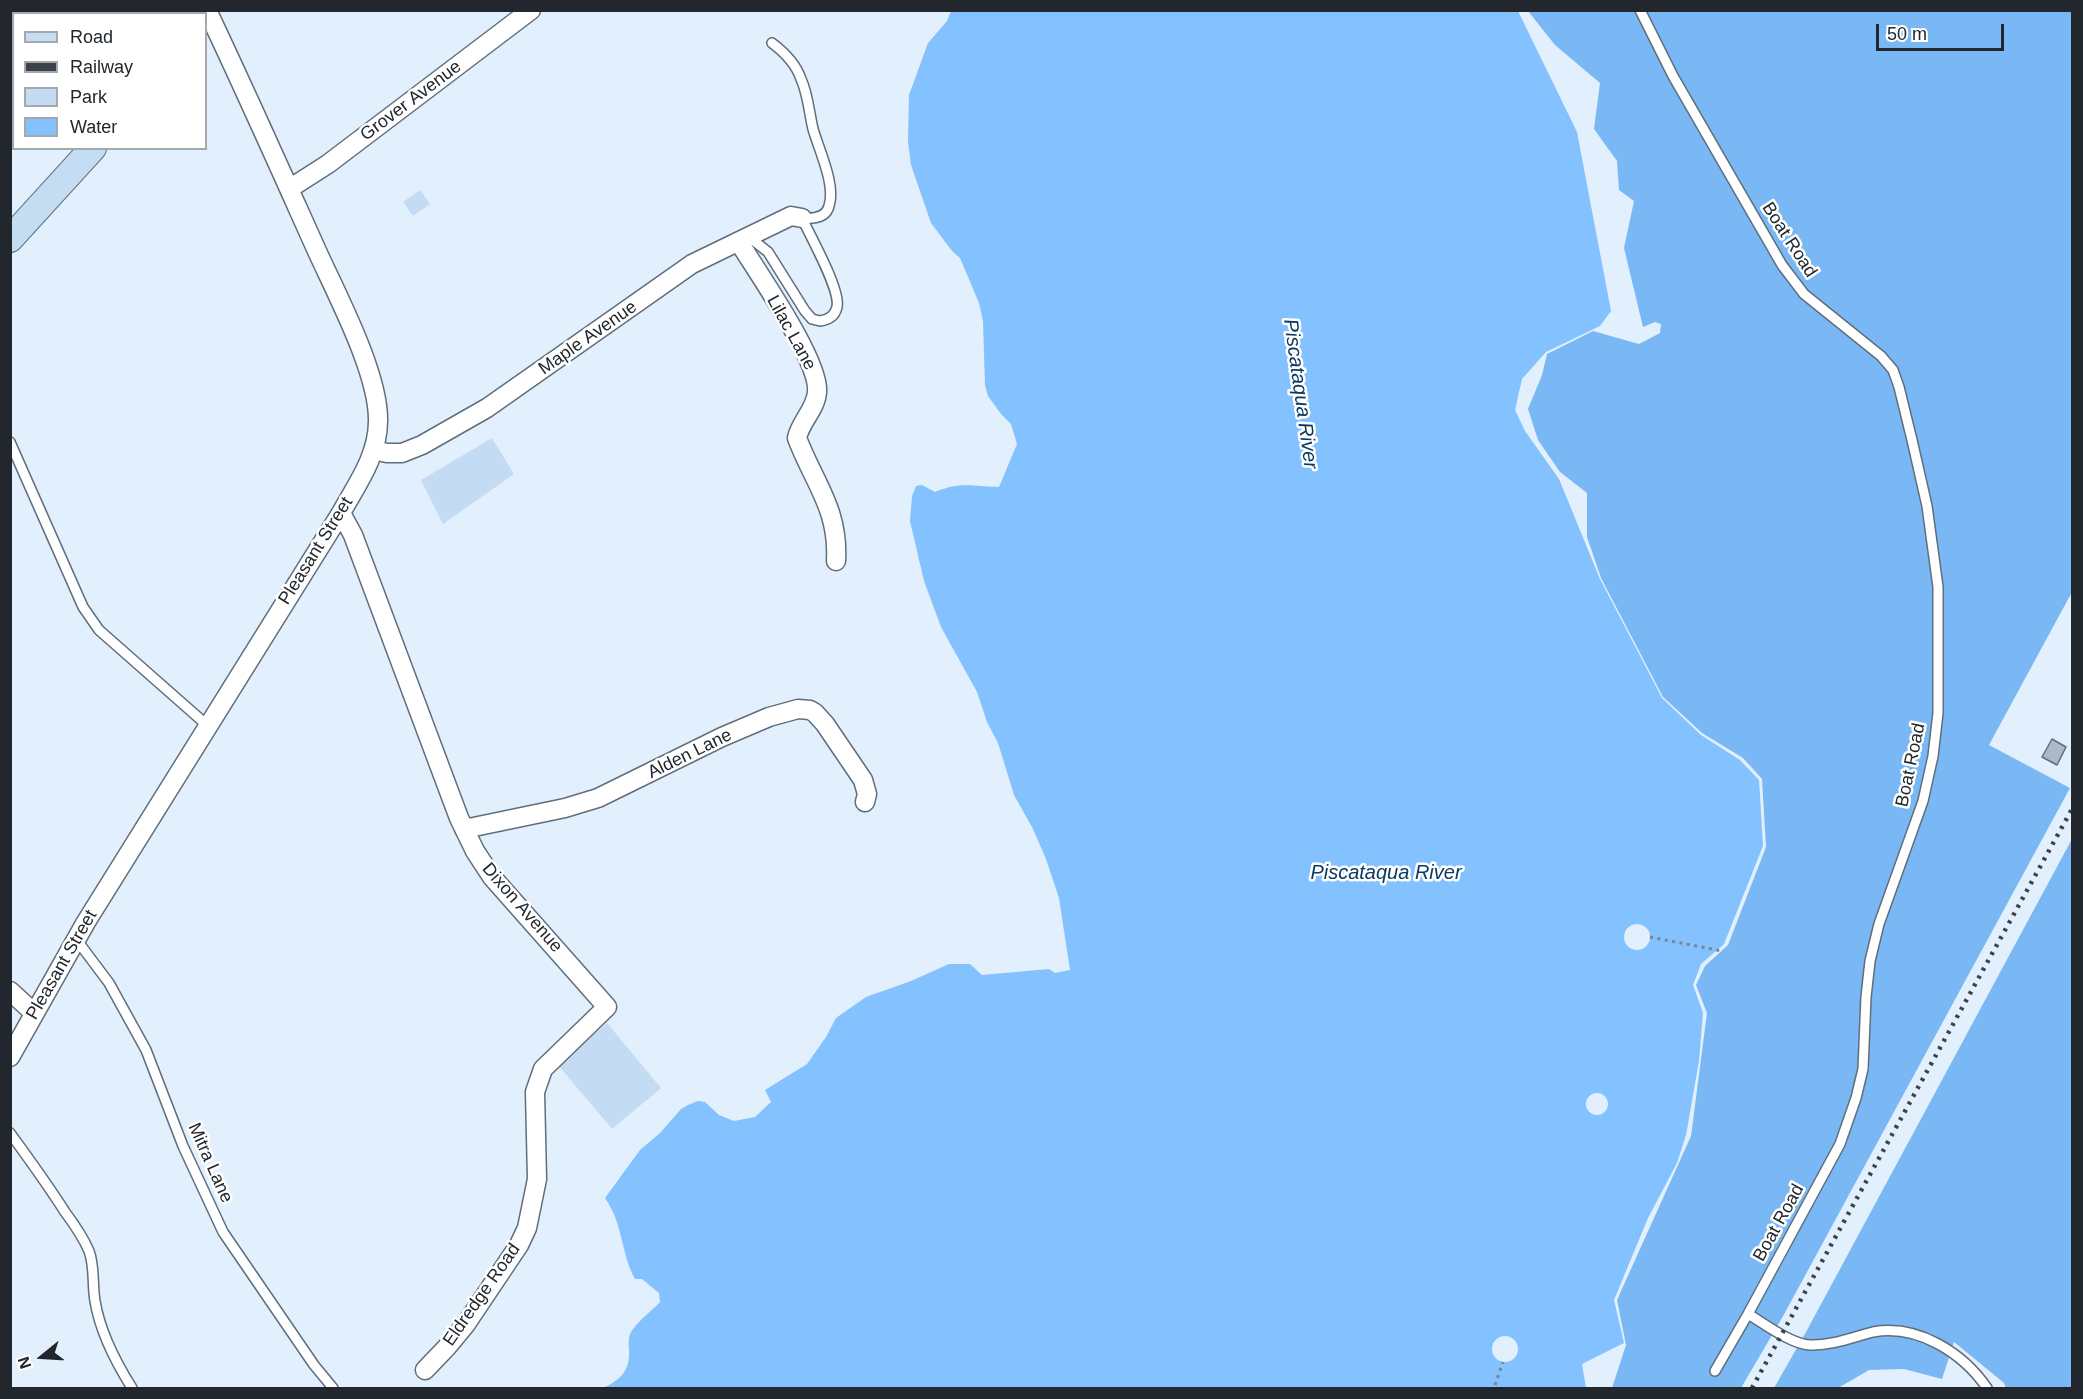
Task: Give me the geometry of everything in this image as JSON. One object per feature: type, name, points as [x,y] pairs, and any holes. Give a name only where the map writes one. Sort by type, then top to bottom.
[{"type":"main road","points":[[10,239],[91,150]]},
{"type":"street","name":"Pleasant Street","points":[[10,1057],[76,939],[341,513],[366,471],[373,450],[378,421],[373,385],[344,310],[207,10]]},
{"type":"street","name":"Grover Avenue","points":[[289,189],[328,164],[531,10]]},
{"type":"street","name":"Maple Avenue","points":[[373,450],[402,453],[432,440],[487,408],[692,264],[791,216],[802,218]]},
{"type":"street","name":"Lilac Lane","points":[[744,240],[807,354],[817,383],[816,400],[797,438],[831,510],[835,527],[836,561]]},
{"type":"street","name":"Dixon Avenue","points":[[341,513],[353,535],[464,829],[481,861],[492,877],[607,1006],[543,1069],[534,1106],[537,1179]]},
{"type":"street","name":"Alden Lane","points":[[464,829],[585,803],[619,789],[722,737],[769,717],[798,709],[810,710],[825,724],[863,780],[867,794],[865,802]]},
{"type":"street","points":[[10,991],[34,1013]]},
{"type":"street","name":"Eldredge Road","points":[[425,1370],[466,1324],[519,1245],[527,1228],[537,1179]]},
{"type":"lane","name":"Boat Road","points":[[1640,10],[1673,76],[1782,265],[1804,294],[1881,356],[1893,370],[1927,506],[1938,587],[1938,714],[1933,756],[1923,801],[1882,915],[1870,961],[1863,1069],[1856,1098],[1840,1144],[1715,1371]]},
{"type":"lane","points":[[744,240],[768,252],[812,320],[825,320],[833,315],[837,307],[834,287],[802,218],[814,218],[825,213],[829,207],[830,185],[801,79],[788,57],[772,43]]},
{"type":"lane","points":[[10,442],[82,607],[91,620],[99,630],[208,726]]},
{"type":"lane","name":"Mitra Lane","points":[[76,939],[109,983],[146,1050],[183,1146],[223,1232],[333,1389]]},
{"type":"lane","points":[[10,1133],[80,1234],[88,1250],[92,1265],[94,1299],[100,1325],[132,1389]]},
{"type":"lane","points":[[1748,1314],[1783,1335],[1808,1345],[1823,1344],[1875,1332],[1892,1331],[1938,1343],[1960,1357],[1976,1372],[1988,1389]]},
{"type":"path","points":[[1650,937],[1722,951]]},
{"type":"path","points":[[1495,1385],[1503,1362]]},
{"type":"green space","points":[[420,190],[430,204],[413,216],[403,202]]},
{"type":"green space","points":[[492,438],[514,474],[443,524],[421,480]]},
{"type":"green space","points":[[607,1023],[661,1088],[612,1129],[558,1065]]},
{"type":"shaded area","points":[[1528,11],[2072,11],[2072,592],[1989,745],[2070,788],[1782,1318],[1741,1388],[1612,1388],[1626,1345],[1617,1300],[1691,1136],[1707,1013],[1696,985],[1705,966],[1728,945],[1766,847],[1762,779],[1743,758],[1702,733],[1663,697],[1601,578],[1587,537],[1587,493],[1560,472],[1538,440],[1528,409],[1542,375],[1547,354],[1593,331],[1639,344],[1660,333],[1661,324],[1655,322],[1643,327],[1624,248],[1634,201],[1619,190],[1617,161],[1594,129],[1600,83],[1555,45]]},
{"type":"shaded area","points":[[2072,839],[2072,1388],[2006,1388],[2004,1383],[1954,1342],[1942,1379],[1904,1369],[1869,1370],[1838,1388],[1774,1388],[1806,1332]]},
{"type":"water","name":"Piscataqua River","points":[[951,11],[1518,11],[1577,132],[1611,311],[1600,326],[1546,352],[1522,379],[1515,410],[1525,431],[1559,479],[1600,579],[1662,698],[1701,735],[1740,760],[1759,780],[1763,846],[1724,944],[1701,964],[1693,985],[1703,1013],[1699,1061],[1686,1135],[1677,1163],[1648,1218],[1614,1300],[1624,1343],[1582,1364],[1586,1388],[603,1388],[624,1373],[628,1363],[630,1334],[660,1302],[659,1293],[642,1279],[635,1279],[619,1228],[605,1198],[640,1150],[660,1133],[681,1109],[698,1101],[705,1102],[719,1115],[734,1121],[755,1117],[771,1102],[765,1090],[807,1064],[836,1018],[866,997],[949,964],[970,964],[982,975],[1049,969],[1055,973],[1070,970],[1059,898],[1046,859],[1014,795],[998,743],[987,722],[977,692],[941,627],[924,581],[910,521],[912,496],[916,486],[922,485],[935,492],[967,485],[999,487],[1017,444],[1011,424],[988,396],[985,385],[983,321],[979,303],[960,258],[931,223],[911,165],[908,142],[909,95],[928,43],[947,21]]},
{"type":"pier","points":[[1637,924],[1646,928],[1650,937],[1646,946],[1637,950],[1628,946],[1624,937],[1628,928]]},
{"type":"pier","points":[[1597,1093],[1605,1096],[1608,1104],[1605,1112],[1597,1115],[1589,1112],[1586,1104],[1589,1096]]},
{"type":"pier","points":[[1505,1336],[1514,1340],[1518,1349],[1514,1358],[1505,1362],[1496,1358],[1492,1349],[1496,1340]]},
{"type":"building","points":[[2052,739],[2066,747],[2057,765],[2042,757]]},
{"type":"railway","points":[[1752,1388],[2072,809]]}]
